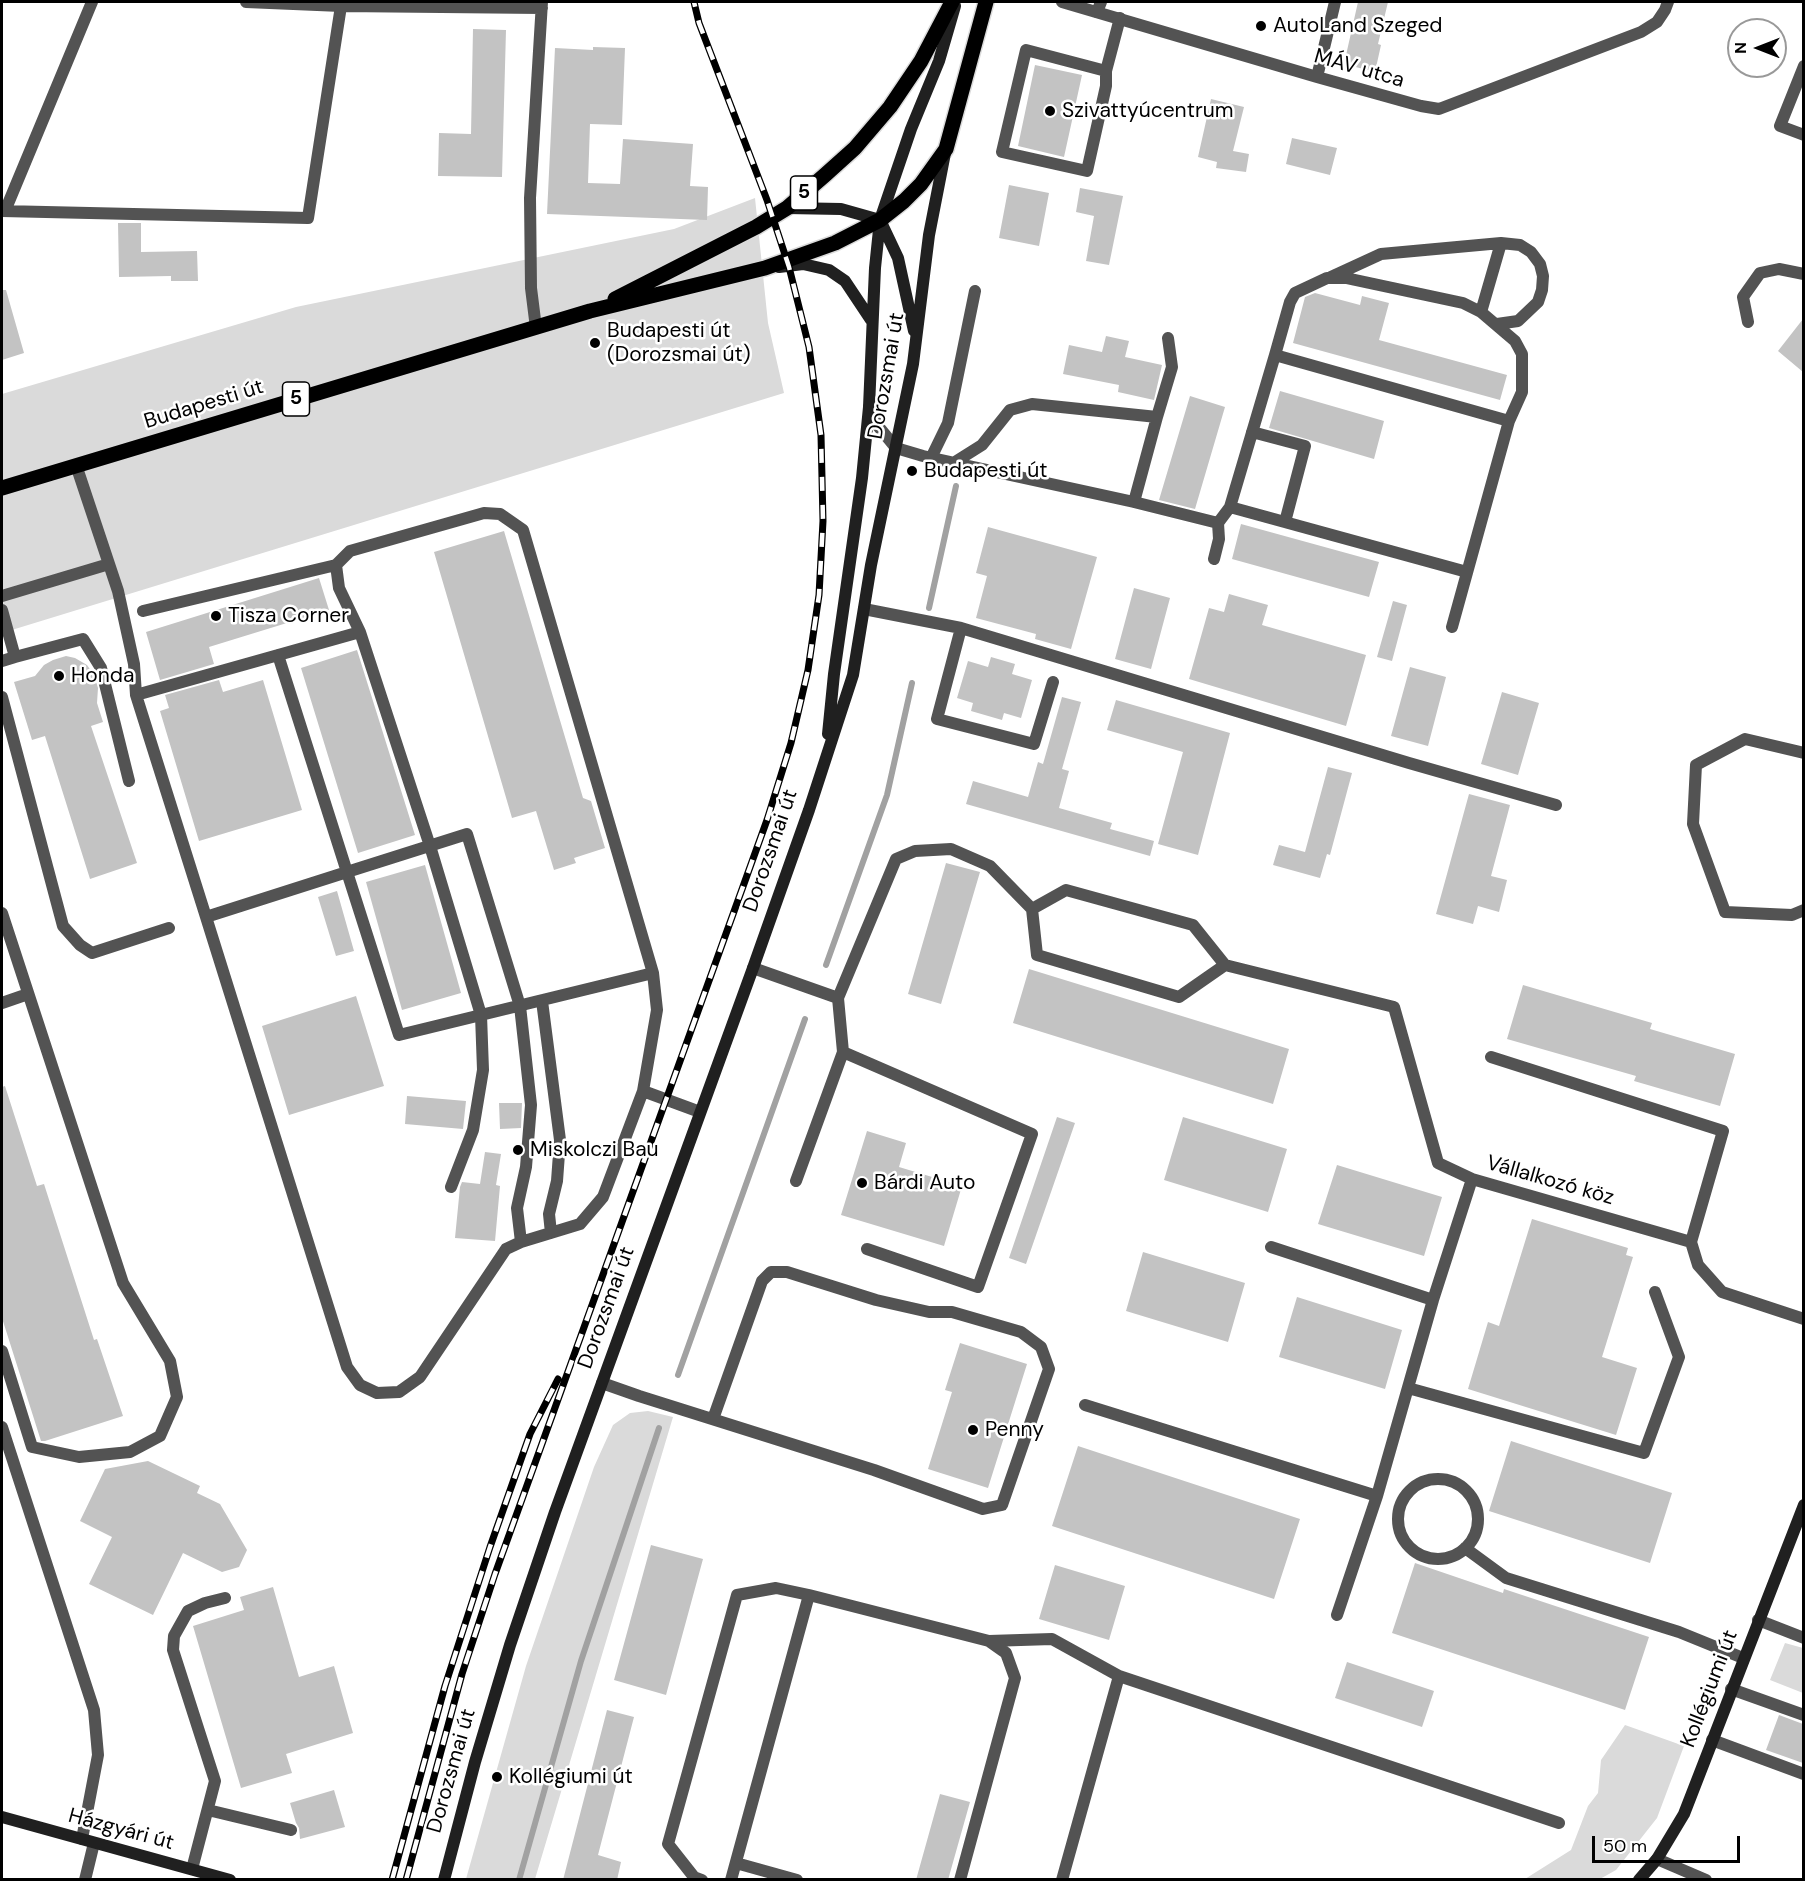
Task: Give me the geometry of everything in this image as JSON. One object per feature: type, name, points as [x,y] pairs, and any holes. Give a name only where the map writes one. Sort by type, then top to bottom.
[{"type":"main road","name":"Budapesti út","points":[[590,311],[747,232],[787,208],[855,148],[890,107],[921,61],[954,2]]},
{"type":"main road","name":"Dorozsmai út","points":[[826,757],[834,674],[861,489],[880,220],[911,129],[939,61],[954,2]]},
{"type":"main road","name":"Dorozsmai út","points":[[444,1880],[475,1762],[510,1645],[555,1512],[753,968],[853,675],[909,382],[929,235],[946,149],[986,2]]},
{"type":"main road","name":"Budapesti út","points":[[2,488],[590,311],[765,268],[835,243],[880,220],[921,184],[946,149]]},
{"type":"main road","points":[[787,208],[841,208],[880,220],[898,258],[916,338]]},
{"type":"main road","points":[[765,268],[803,264],[829,270],[845,281],[872,320]]},
{"type":"main road","name":"Kollégiumi út","points":[[1639,1880],[1657,1859],[1684,1814],[1803,1505]]},
{"type":"main road","name":"Házgyári út","points":[[2,1817],[230,1880]]},
{"type":"street","points":[[92,2],[3,211],[308,218],[340,6]]},
{"type":"street","points":[[246,2],[340,6],[542,5],[530,198],[531,288],[536,328]]},
{"type":"street","name":"MÁV utca","points":[[1062,2],[1099,7],[1120,18],[1317,77],[1439,109],[1641,32],[1657,22],[1668,2]]},
{"type":"street","points":[[1317,77],[1335,2]]},
{"type":"street","points":[[1106,71],[1026,50],[1002,152],[1087,171],[1106,86],[1106,71],[1120,18]]},
{"type":"street","points":[[1803,66],[1780,126],[1803,135]]},
{"type":"street","points":[[1481,312],[1501,243]]},
{"type":"street","points":[[1214,559],[1219,539],[1218,523],[1230,507],[1295,293],[1381,254],[1501,243],[1520,245],[1531,252],[1540,264],[1543,276],[1542,290],[1538,302],[1518,321],[1497,324]]},
{"type":"street","points":[[1748,322],[1743,297],[1760,273],[1779,268],[1803,274]]},
{"type":"street","points":[[1327,278],[1346,278],[1462,303],[1481,312],[1497,324],[1515,341],[1522,354],[1524,363],[1522,392],[1509,421],[1452,627]]},
{"type":"street","points":[[931,458],[948,423],[975,291]]},
{"type":"street","points":[[1134,502],[1172,367],[1167,338]]},
{"type":"street","points":[[1275,355],[1509,421]]},
{"type":"street","points":[[955,462],[982,445],[1010,410],[1032,404],[1157,417]]},
{"type":"street","points":[[868,407],[878,426],[896,448],[1218,523]]},
{"type":"street","points":[[1252,432],[1305,446],[1286,522]]},
{"type":"street","points":[[76,465],[118,591],[134,664],[136,695],[347,1367],[360,1385],[377,1393],[399,1392],[420,1377],[506,1249],[521,1242],[580,1224],[603,1197],[643,1091],[657,1011],[653,973],[523,530],[500,513],[484,513],[351,551],[336,565],[143,611]]},
{"type":"street","points":[[1230,507],[1467,572]]},
{"type":"street","points":[[2,596],[109,564]]},
{"type":"street","points":[[336,565],[339,588],[360,632],[430,846],[481,1015],[483,1070],[473,1130],[451,1187]]},
{"type":"street","points":[[864,609],[961,628],[1398,760],[1556,805]]},
{"type":"street","points":[[2,610],[15,657]]},
{"type":"street","points":[[961,628],[937,719],[1034,744],[1053,682]]},
{"type":"street","points":[[136,695],[360,632]]},
{"type":"street","points":[[2,661],[83,639],[101,668],[129,781]]},
{"type":"street","points":[[278,655],[399,1035],[653,973]]},
{"type":"street","points":[[2,697],[63,926],[80,945],[92,953],[169,928]]},
{"type":"street","points":[[1803,753],[1745,739],[1696,765],[1693,824],[1725,912],[1792,915],[1803,910]]},
{"type":"street","points":[[206,916],[467,834],[520,1006],[531,1105],[526,1167],[517,1208],[521,1242]]},
{"type":"street","points":[[796,1181],[843,1052],[838,998],[896,860],[915,851],[951,849],[990,866],[1032,909],[1037,955],[1179,996],[1225,965]]},
{"type":"street","points":[[1032,909],[1066,890],[1193,925],[1225,965],[1395,1007],[1438,1163],[1472,1179]]},
{"type":"street","points":[[2,913],[123,1283],[170,1361],[177,1397],[160,1436],[130,1452],[79,1457],[32,1448],[2,1351]]},
{"type":"street","points":[[753,968],[838,998]]},
{"type":"street","points":[[2,1003],[28,994]]},
{"type":"street","points":[[542,1001],[560,1140],[557,1181],[549,1214],[551,1233]]},
{"type":"street","points":[[843,1052],[1032,1134],[978,1287],[867,1249]]},
{"type":"street","points":[[1491,1058],[1723,1131],[1692,1242],[1698,1265],[1722,1292],[1803,1319]]},
{"type":"street","points":[[643,1091],[700,1112]]},
{"type":"street","name":"Vállalkozó köz","points":[[1337,1615],[1377,1496],[1433,1300],[1472,1179],[1692,1242]]},
{"type":"street","points":[[1271,1247],[1433,1300]]},
{"type":"street","points":[[602,1383],[712,1419],[874,1470],[983,1509],[1002,1505],[1049,1369],[1041,1347],[1021,1332],[952,1312],[929,1312],[876,1300],[787,1272],[771,1272],[762,1281],[712,1419]]},
{"type":"street","points":[[1408,1388],[1644,1453],[1679,1357],[1656,1292]]},
{"type":"street","points":[[1085,1405],[1377,1496]]},
{"type":"street","points":[[2,1427],[4,1445],[94,1710],[98,1755],[84,1880]]},
{"type":"street","points":[[1436,1479],[1447,1480],[1467,1491],[1477,1509],[1478,1520],[1472,1540],[1465,1548],[1455,1555],[1444,1558],[1432,1558],[1411,1549],[1404,1540],[1398,1517],[1400,1506],[1414,1487],[1436,1479]]},
{"type":"street","points":[[1465,1548],[1506,1578],[1679,1632],[1743,1658]]},
{"type":"street","points":[[702,1880],[694,1878],[668,1844],[737,1595],[776,1588],[989,1641],[1052,1639],[1119,1676],[1559,1823]]},
{"type":"street","points":[[731,1880],[809,1595]]},
{"type":"street","points":[[192,1869],[215,1782],[173,1650],[174,1636],[188,1611],[225,1598]]},
{"type":"street","points":[[1758,1620],[1803,1638]]},
{"type":"street","points":[[960,1880],[1015,1678],[1006,1653],[989,1641]]},
{"type":"street","points":[[1062,1880],[1119,1676]]},
{"type":"street","points":[[1731,1689],[1803,1716]]},
{"type":"street","points":[[1712,1740],[1803,1774]]},
{"type":"street","points":[[208,1810],[291,1830]]},
{"type":"street","points":[[1657,1859],[1706,1880]]},
{"type":"street","points":[[736,1863],[797,1880]]},
{"type":"shaded area","points":[[755,198],[768,323],[784,393],[2,633],[2,394],[296,307],[674,229]]},
{"type":"shaded area","points":[[648,1411],[673,1417],[535,1879],[466,1879],[526,1666],[594,1467],[613,1425],[630,1413]]},
{"type":"shaded area","points":[[1785,1643],[1803,1648],[1803,1693],[1770,1680]]},
{"type":"shaded area","points":[[1625,1725],[1684,1746],[1657,1818],[1616,1870],[1600,1879],[1525,1879],[1571,1850],[1588,1806],[1598,1793],[1601,1760]]},
{"type":"building","points":[[1358,2],[1388,2],[1378,44],[1381,45],[1375,72],[1344,64]]},
{"type":"building","points":[[473,29],[506,30],[502,177],[438,176],[439,133],[471,134]]},
{"type":"building","points":[[593,47],[625,48],[622,125],[590,124],[588,183],[620,184],[623,139],[693,144],[690,186],[708,187],[707,220],[547,214],[555,48],[593,50]]},
{"type":"building","name":"Szivattyúcentrum","points":[[1035,65],[1082,75],[1064,157],[1018,146]]},
{"type":"building","points":[[1211,99],[1244,107],[1233,151],[1249,154],[1246,172],[1216,168],[1217,162],[1198,157]]},
{"type":"building","points":[[1292,138],[1337,148],[1330,175],[1286,164]]},
{"type":"building","points":[[1009,185],[1049,193],[1039,246],[999,238]]},
{"type":"building","points":[[1080,188],[1123,196],[1109,265],[1086,261],[1094,216],[1076,212]]},
{"type":"building","points":[[118,223],[141,223],[141,252],[197,251],[198,281],[171,281],[171,276],[119,277]]},
{"type":"building","points":[[2,290],[6,290],[24,353],[2,360]]},
{"type":"building","points":[[1315,293],[1360,305],[1362,296],[1389,303],[1379,340],[1507,375],[1500,400],[1293,343],[1305,297]]},
{"type":"building","points":[[1803,319],[1803,372],[1778,351]]},
{"type":"building","points":[[1106,336],[1129,341],[1125,357],[1162,365],[1154,400],[1118,392],[1119,385],[1063,374],[1069,345],[1102,352]]},
{"type":"building","points":[[1280,391],[1384,421],[1374,459],[1269,428]]},
{"type":"building","points":[[1190,396],[1225,407],[1195,509],[1159,500]]},
{"type":"building","points":[[1241,524],[1379,562],[1369,597],[1232,559]]},
{"type":"building","points":[[988,527],[1097,557],[1071,649],[1035,639],[1036,634],[976,618],[987,576],[976,573]]},
{"type":"building","points":[[504,531],[583,798],[591,801],[605,848],[574,858],[576,863],[554,870],[536,811],[512,818],[434,552]]},
{"type":"building","points":[[319,578],[329,610],[209,647],[214,664],[160,680],[146,632]]},
{"type":"building","points":[[1134,588],[1170,598],[1151,669],[1115,659]]},
{"type":"building","points":[[1229,594],[1268,605],[1262,625],[1366,655],[1346,726],[1189,679],[1209,608],[1224,612]]},
{"type":"building","points":[[1393,601],[1407,605],[1392,661],[1377,657]]},
{"type":"building","points":[[357,650],[415,835],[358,853],[301,668]]},
{"type":"building","points":[[66,656],[87,665],[94,675],[98,688],[97,703],[103,722],[91,726],[137,863],[90,879],[45,736],[32,740],[14,682],[35,676],[44,665]]},
{"type":"building","points":[[991,657],[1015,664],[1012,674],[1032,680],[1021,718],[1004,713],[1002,720],[971,711],[973,703],[957,698],[968,661],[988,667]]},
{"type":"building","points":[[1410,667],[1446,677],[1428,746],[1391,736]]},
{"type":"building","points":[[219,680],[223,692],[263,680],[302,810],[199,841],[160,711],[169,708],[165,695]]},
{"type":"building","points":[[1502,692],[1539,703],[1518,775],[1481,764]]},
{"type":"building","points":[[1062,697],[1081,702],[1062,769],[1069,771],[1059,808],[1112,823],[1110,829],[1154,841],[1150,856],[966,804],[973,781],[1028,797],[1038,762],[1043,764]]},
{"type":"building","points":[[1116,700],[1230,733],[1198,855],[1158,844],[1183,752],[1107,730]]},
{"type":"building","points":[[1328,767],[1352,773],[1330,855],[1327,854],[1320,878],[1273,865],[1279,845],[1305,852]]},
{"type":"building","points":[[1469,794],[1510,805],[1491,876],[1507,880],[1499,912],[1478,906],[1473,924],[1436,914]]},
{"type":"building","points":[[946,863],[980,872],[941,1004],[908,994]]},
{"type":"building","points":[[425,865],[461,993],[402,1010],[366,882]]},
{"type":"building","points":[[337,891],[354,951],[336,956],[318,897]]},
{"type":"building","points":[[1029,969],[1289,1049],[1273,1104],[1013,1023]]},
{"type":"building","points":[[1523,985],[1652,1023],[1650,1029],[1735,1054],[1720,1106],[1634,1081],[1636,1076],[1507,1039]]},
{"type":"building","points":[[356,996],[384,1086],[289,1115],[262,1026]]},
{"type":"building","points":[[5,1086],[37,1186],[44,1184],[94,1340],[97,1339],[123,1416],[45,1441],[41,1441],[2,1318],[2,1087]]},
{"type":"building","points":[[407,1096],[466,1101],[463,1129],[405,1124]]},
{"type":"building","points":[[499,1103],[522,1103],[521,1128],[500,1129]]},
{"type":"building","points":[[1057,1117],[1075,1123],[1026,1264],[1009,1258]]},
{"type":"building","points":[[1183,1117],[1287,1149],[1268,1212],[1164,1180]]},
{"type":"building","points":[[867,1131],[906,1143],[899,1167],[962,1186],[944,1246],[841,1215]]},
{"type":"building","points":[[485,1152],[501,1154],[496,1185],[500,1186],[495,1241],[455,1238],[460,1187],[462,1182],[480,1184]]},
{"type":"building","points":[[1337,1165],[1442,1197],[1424,1256],[1318,1224]]},
{"type":"building","points":[[1532,1219],[1628,1248],[1626,1255],[1633,1257],[1602,1357],[1637,1368],[1616,1435],[1468,1389],[1488,1322],[1499,1326]]},
{"type":"building","points":[[1143,1252],[1245,1283],[1228,1342],[1126,1311]]},
{"type":"building","points":[[1297,1297],[1402,1330],[1385,1389],[1279,1357]]},
{"type":"building","name":"Penny","points":[[960,1343],[1027,1364],[988,1488],[928,1469],[952,1392],[945,1390]]},
{"type":"building","points":[[1511,1441],[1672,1493],[1650,1563],[1489,1511]]},
{"type":"building","points":[[1078,1446],[1300,1519],[1274,1599],[1052,1526]]},
{"type":"building","points":[[148,1461],[200,1486],[197,1493],[220,1504],[247,1550],[239,1567],[222,1572],[183,1553],[153,1615],[89,1584],[112,1537],[80,1521],[105,1469]]},
{"type":"building","points":[[651,1545],[703,1559],[666,1695],[614,1680]]},
{"type":"building","points":[[1415,1563],[1503,1593],[1504,1589],[1649,1637],[1625,1710],[1392,1633]]},
{"type":"building","points":[[1055,1565],[1125,1586],[1109,1640],[1039,1619]]},
{"type":"building","points":[[273,1587],[299,1677],[334,1666],[353,1733],[286,1754],[292,1773],[241,1788],[193,1626],[244,1610],[240,1597]]},
{"type":"building","points":[[1347,1662],[1434,1691],[1422,1727],[1335,1698]]},
{"type":"building","points":[[607,1710],[634,1717],[598,1855],[621,1862],[617,1880],[563,1880]]},
{"type":"building","points":[[1779,1715],[1803,1724],[1803,1763],[1766,1750]]},
{"type":"building","points":[[334,1790],[345,1827],[300,1839],[299,1828],[290,1803]]},
{"type":"building","points":[[940,1794],[970,1802],[948,1880],[916,1880]]},
{"type":"waterway","points":[[929,608],[956,486]]},
{"type":"waterway","points":[[826,965],[887,795],[912,683]]},
{"type":"waterway","points":[[678,1375],[805,1019]]},
{"type":"waterway","points":[[519,1880],[581,1661],[659,1428]]},
{"type":"railway","points":[[406,1880],[462,1674],[495,1574],[767,820],[791,743],[808,670],[819,595],[823,521],[821,435],[809,347],[789,267],[767,200],[699,23],[694,2]]},
{"type":"railway","points":[[392,1880],[445,1686],[490,1547],[530,1434],[558,1379]]},
{"type":"place","name":"AutoLand Szeged","points":[[1261,26]]},
{"type":"place","name":"Szivattyúcentrum","points":[[1050,111]]},
{"type":"place","name":"Budapesti út (Dorozsmai út)","points":[[595,343]]},
{"type":"place","name":"Budapesti út","points":[[912,471]]},
{"type":"place","name":"Tisza Corner","points":[[216,616]]},
{"type":"place","name":"Honda","points":[[59,676]]},
{"type":"place","name":"Miskolczi Bau","points":[[518,1150]]},
{"type":"place","name":"Bárdi Auto","points":[[862,1183]]},
{"type":"place","name":"Penny","points":[[973,1430]]},
{"type":"place","name":"Kollégiumi út","points":[[497,1777]]}]
